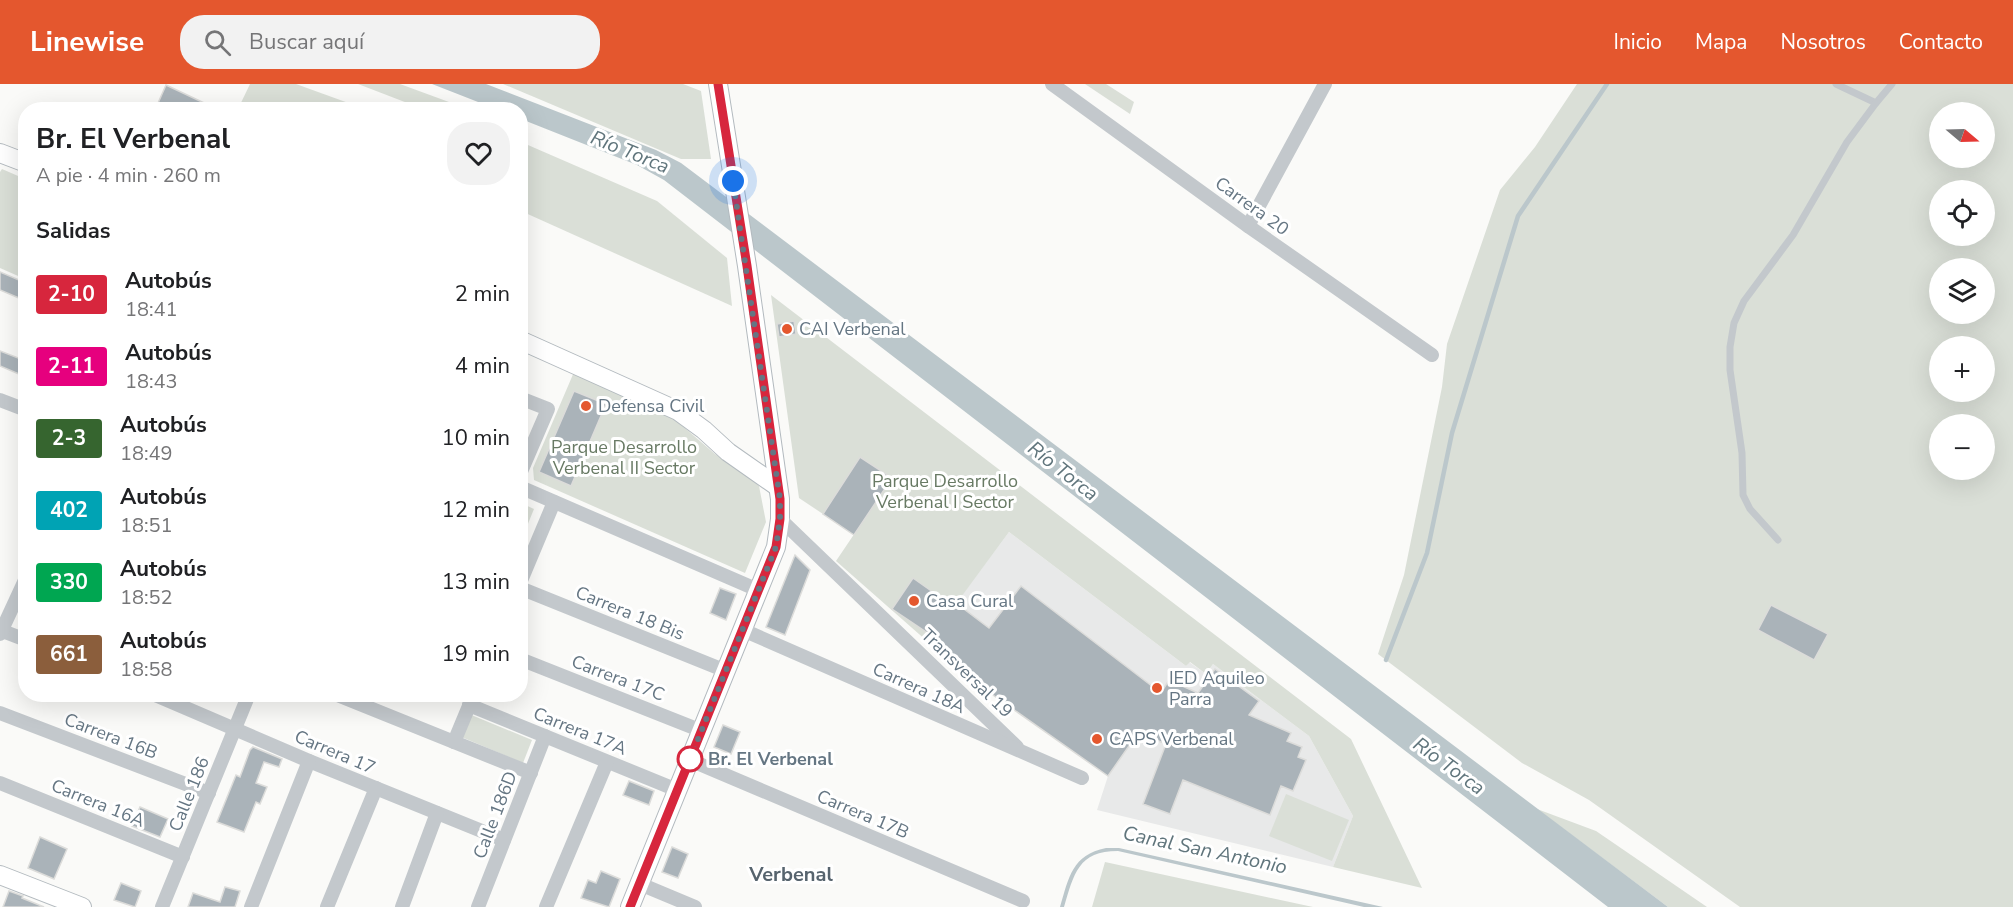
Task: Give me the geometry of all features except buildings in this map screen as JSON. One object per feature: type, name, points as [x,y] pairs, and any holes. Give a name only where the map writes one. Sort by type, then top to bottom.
[{"type":"street","points":[[630,907],[776,547],[780,519],[778,486],[746,260],[718,84]]},
{"type":"street","name":"Carrera 20","points":[[1052,84],[1248,226],[1432,355]]},
{"type":"street","points":[[1248,226],[1325,84]]},
{"type":"street","points":[[0,153],[18,160]]},
{"type":"street","points":[[528,344],[678,411],[738,459],[778,486]]},
{"type":"street","points":[[0,400],[18,407]]},
{"type":"street","points":[[528,401],[548,410],[528,454]]},
{"type":"street","points":[[738,459],[750,462],[760,461],[767,455],[772,445]]},
{"type":"street","points":[[528,491],[759,590]]},
{"type":"street","points":[[528,548],[554,502]]},
{"type":"street","name":"Transversal 19","points":[[780,519],[1024,754]]},
{"type":"street","name":"Carrera 18 Bis","points":[[528,591],[726,671]]},
{"type":"street","points":[[18,595],[1,632],[18,637]]},
{"type":"street","name":"Carrera 18A","points":[[743,630],[1082,778]]},
{"type":"street","name":"Carrera 17C","points":[[528,662],[702,731]]},
{"type":"street","name":"Carrera 17","points":[[172,702],[376,789],[504,840]]},
{"type":"street","name":"Calle 186","points":[[162,907],[246,702]]},
{"type":"street","points":[[355,702],[531,773]]},
{"type":"street","points":[[453,742],[470,702]]},
{"type":"street","name":"Carrera 17A","points":[[475,702],[545,736],[677,790]]},
{"type":"street","name":"Carrera 16B","points":[[0,713],[209,793]]},
{"type":"street","name":"Calle 186D","points":[[478,907],[545,736]]},
{"type":"street","name":"Carrera 17B","points":[[690,760],[1023,901]]},
{"type":"street","points":[[251,907],[309,761]]},
{"type":"street","points":[[546,907],[607,762]]},
{"type":"street","name":"Carrera 16A","points":[[0,783],[183,857]]},
{"type":"street","points":[[327,907],[376,789]]},
{"type":"street","points":[[402,907],[436,813]]},
{"type":"street","points":[[0,875],[82,907]]},
{"type":"street","points":[[640,884],[694,907]]},
{"type":"lane","points":[[1836,84],[1876,103]]},
{"type":"lane","points":[[1778,540],[1750,509],[1743,495],[1741,445],[1731,370],[1730,347],[1734,323],[1744,302],[1793,235],[1847,142],[1892,84]]},
{"type":"shaded area","name":"IED Aquileo Parra","points":[[1009,532],[1186,666],[1189,662],[1206,674],[1213,664],[1309,736],[1353,816],[1333,867],[1097,810],[1108,776],[1135,737],[956,603]]},
{"type":"green space","points":[[250,84],[296,84],[346,102],[241,102]]},
{"type":"green space","points":[[358,84],[400,84],[449,102],[405,102]]},
{"type":"green space","points":[[503,84],[683,84],[701,91],[711,159],[681,159]]},
{"type":"green space","points":[[1085,84],[1106,84],[1134,102],[1130,114]]},
{"type":"green space","points":[[1577,84],[2013,84],[2013,907],[1740,907],[1589,800],[1522,763],[1378,654],[1404,575],[1442,387],[1447,344],[1500,190],[1535,147]]},
{"type":"green space","points":[[528,145],[657,201],[727,258],[732,306],[528,214]]},
{"type":"green space","points":[[2,169],[18,176],[18,276],[0,268],[0,172]]},
{"type":"green space","name":"Parque Desarrollo Verbenal I Sector","points":[[771,295],[1351,739],[1422,888],[1333,867],[1353,816],[1309,736],[1213,664],[1206,674],[1190,662],[1186,666],[1009,532],[928,642],[836,561],[892,478],[860,457],[823,514],[799,498]]},
{"type":"green space","name":"Parque Desarrollo Verbenal II Sector","points":[[574,372],[665,411],[715,454],[759,486],[766,522],[745,573],[534,480],[533,468]]},
{"type":"green space","points":[[528,506],[534,509],[528,524]]},
{"type":"green space","points":[[469,714],[532,740],[523,763],[459,736]]},
{"type":"green space","points":[[1286,794],[1349,820],[1332,861],[1269,836]]},
{"type":"green space","points":[[1537,809],[1596,831],[1707,907],[1668,907]]},
{"type":"green space","points":[[1105,862],[1313,907],[1092,907]]},
{"type":"water","name":"Río Torca","points":[[432,84],[486,84],[656,150],[681,163],[1668,907],[1608,907],[664,180],[637,165],[528,122],[528,102],[478,102]]},
{"type":"water","points":[[1119,848],[1383,907],[1364,907],[1118,851],[1094,855],[1086,860],[1075,875],[1064,907],[1060,907],[1070,877],[1079,862],[1095,851]]},
{"type":"waterway","points":[[1386,660],[1427,553],[1452,433],[1518,216],[1607,84]]},
{"type":"bus line","name":"2-10","points":[[630,907],[776,547],[780,519],[780,499],[747,266],[718,84]]},
{"type":"place","name":"CAI Verbenal","points":[[787,329]]},
{"type":"place","name":"Defensa Civil","points":[[586,406]]},
{"type":"place","name":"Casa Cural","points":[[914,601]]},
{"type":"place","name":"IED Aquileo Parra","points":[[1157,688]]},
{"type":"place","name":"CAPS Verbenal","points":[[1097,739]]},
{"type":"place","name":"Br. El Verbenal","points":[[690,759]]},
{"type":"district","name":"Verbenal","points":[[791,874]]},
{"type":"route","points":[[690,759],[776,547],[780,519],[780,499],[733,181]]},
{"type":"water label","name":"Canal San Antonio","points":[[1205,850]]}]
